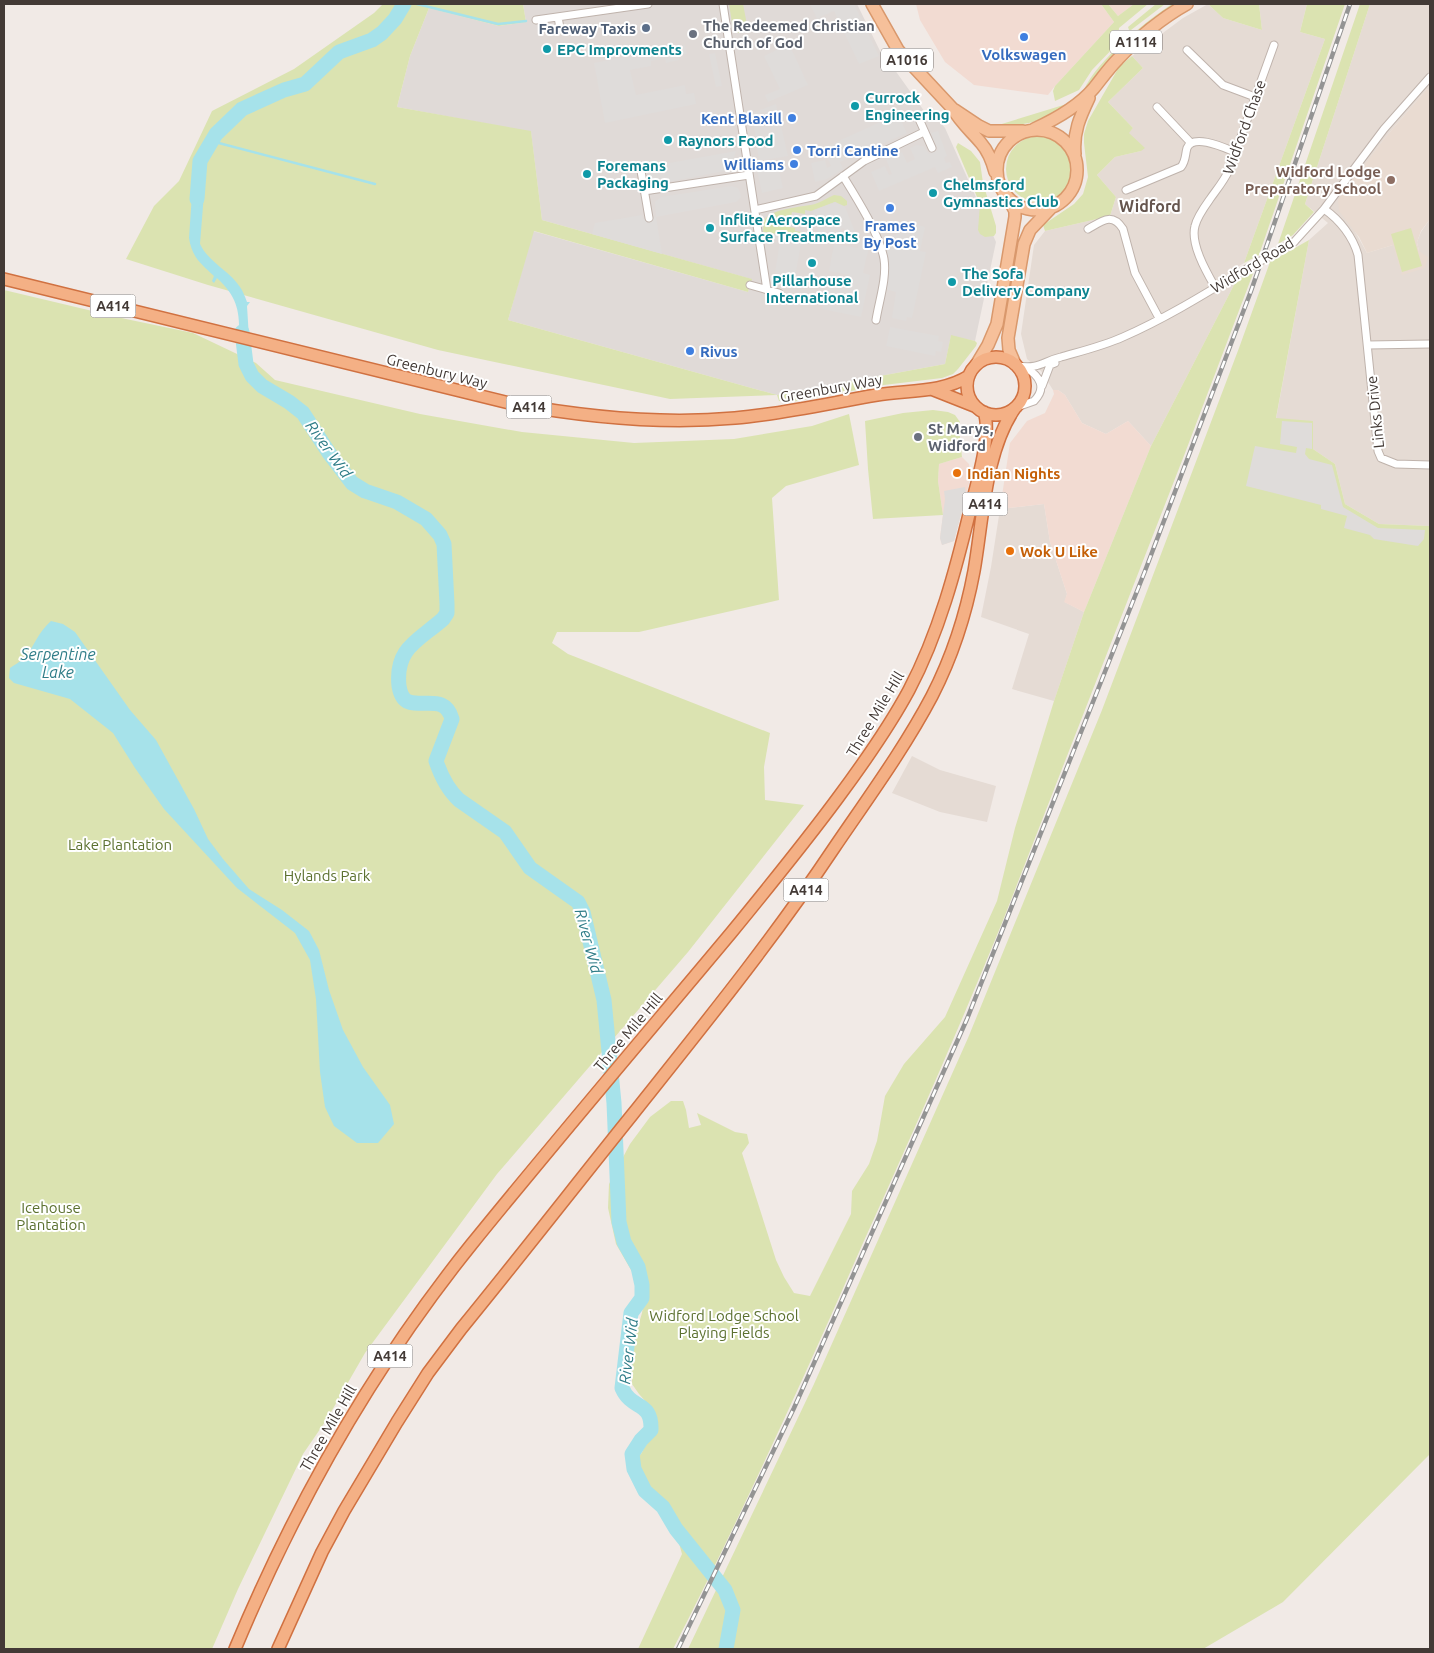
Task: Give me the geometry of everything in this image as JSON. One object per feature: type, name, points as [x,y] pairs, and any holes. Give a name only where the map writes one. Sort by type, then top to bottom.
[{"type":"highway","name":"Greenbury Way","points":[[4,279],[509,404],[619,419],[682,421],[735,418],[794,411],[893,392],[931,389],[955,383],[969,376]]},
{"type":"highway","points":[[969,376],[976,365],[994,357],[1006,359],[1019,365]]},
{"type":"highway","name":"A414","points":[[278,1649],[322,1552],[344,1511],[428,1373],[461,1329],[745,974],[787,918],[892,764],[932,695],[951,652],[964,615],[974,570],[993,458],[1005,426],[1022,399],[1025,385],[1019,365]]},
{"type":"highway","name":"A414","points":[[969,376],[967,385],[970,399],[980,410],[991,415],[1003,414],[1016,407]]},
{"type":"highway","name":"Greenbury Way","points":[[931,389],[966,402],[980,410]]},
{"type":"highway","name":"Three Mile Hill","points":[[235,1649],[268,1575],[319,1473],[399,1341],[457,1262],[749,911],[825,815],[896,713],[929,647],[942,611],[964,536],[986,438],[987,425],[980,410]]},
{"type":"main road","name":"A1016","points":[[872,4],[898,50],[953,109],[990,131],[1030,130]]},
{"type":"main road","name":"A1114","points":[[998,178],[997,163],[1010,139],[1063,115],[1075,107],[1093,89],[1113,64],[1132,46],[1165,18],[1187,4]]},
{"type":"main road","name":"A1114","points":[[1019,365],[1009,350],[1008,338],[1024,244],[1030,230],[1052,207],[1065,199],[1074,185],[1077,170],[1074,145],[1077,124],[1093,89]]},
{"type":"main road","name":"A1016","points":[[953,109],[958,119],[988,153],[998,178]]},
{"type":"main road","points":[[1030,130],[1048,131],[1059,136],[1069,146],[1075,156]]},
{"type":"main road","points":[[976,365],[988,345],[1001,308],[1015,217],[1012,205],[998,178]]},
{"type":"main road","points":[[1005,194],[1014,203],[1027,209],[1040,210],[1052,207]]},
{"type":"street","points":[[536,20],[648,4]]},
{"type":"street","points":[[723,4],[767,290]]},
{"type":"street","points":[[558,17],[560,28]]},
{"type":"street","name":"Widford Chase","points":[[1216,288],[1199,255],[1194,227],[1209,200],[1224,182],[1274,45]]},
{"type":"street","points":[[1187,50],[1223,86],[1255,97]]},
{"type":"street","name":"Widford Road","points":[[1019,365],[1036,367],[1055,359],[1122,338],[1216,288],[1294,242],[1324,209],[1384,129],[1430,77]]},
{"type":"street","points":[[1157,107],[1191,143]]},
{"type":"street","points":[[919,119],[932,148]]},
{"type":"street","points":[[755,210],[816,196],[864,160],[924,132]]},
{"type":"street","points":[[1126,190],[1181,167],[1185,163],[1188,148],[1195,141],[1209,143],[1235,152]]},
{"type":"street","points":[[640,171],[649,218]]},
{"type":"street","points":[[644,191],[749,174]]},
{"type":"street","points":[[843,176],[858,200],[880,245],[884,260],[876,320]]},
{"type":"street","name":"Links Drive","points":[[1324,209],[1344,228],[1356,246],[1368,345],[1376,443],[1381,458],[1396,464],[1430,465]]},
{"type":"street","points":[[1088,229],[1106,219],[1117,221],[1124,229],[1135,273],[1159,318]]},
{"type":"street","points":[[750,285],[779,293]]},
{"type":"street","points":[[1368,345],[1430,344]]},
{"type":"street","name":"Widford Road","points":[[1016,407],[1034,401],[1040,394],[1050,366],[1071,355]]},
{"type":"street","points":[[1019,365],[1035,374],[1042,386]]},
{"type":"shaded area","points":[[523,4],[857,4],[882,55],[932,122],[940,122],[945,128],[996,242],[975,341],[951,336],[945,364],[777,395],[508,320],[533,231],[748,292],[751,279],[542,220],[531,132],[397,107],[410,56],[429,8],[499,26],[526,22]]},
{"type":"shaded area","points":[[810,4],[854,4],[879,56],[859,64],[834,11],[820,17],[821,20],[818,21]]},
{"type":"shaded area","points":[[916,4],[1101,4],[1114,22],[1048,95],[974,85],[945,62],[920,20]]},
{"type":"shaded area","points":[[1108,4],[1134,4],[1118,16]]},
{"type":"shaded area","points":[[1208,4],[1223,18],[1262,30],[1259,4],[1307,4],[1300,32],[1325,39],[1244,263],[1236,268],[1236,281],[1151,446],[1128,421],[1106,434],[1082,423],[1065,395],[1058,390],[1053,390],[1041,371],[1027,359],[1021,334],[1034,245],[1045,231],[1110,216],[1116,197],[1097,175],[1115,157],[1141,151],[1128,133],[1133,128],[1108,102],[1143,68],[1132,56],[1183,18]]},
{"type":"shaded area","points":[[1370,4],[1430,4],[1430,91],[1427,89],[1384,139],[1365,165],[1352,226],[1367,253],[1393,245],[1419,251],[1417,242],[1430,219],[1430,526],[1379,524],[1345,504],[1335,464],[1276,419],[1309,240],[1328,223],[1305,204]]},
{"type":"shaded area","points":[[789,44],[808,85],[768,102],[765,95],[780,89],[764,56]]},
{"type":"shaded area","points":[[685,45],[687,54],[679,55],[679,60],[666,63],[665,58],[651,61],[651,66],[630,70],[636,95],[685,85],[686,94],[694,93],[696,104],[605,123],[594,63]]},
{"type":"shaded area","points":[[715,53],[722,86],[716,87],[709,54]]},
{"type":"shaded area","name":"Widford Lodge Preparatory School","points":[[1427,89],[1430,91],[1430,219],[1421,231],[1417,242],[1419,251],[1428,257],[1425,268],[1402,275],[1393,245],[1367,253],[1359,237],[1339,211],[1338,200],[1384,139]]},
{"type":"shaded area","points":[[776,104],[788,156],[759,161],[752,113]]},
{"type":"shaded area","points":[[898,114],[907,133],[840,162],[843,169],[827,179],[815,182],[811,163],[825,160],[827,168],[831,166],[823,148]]},
{"type":"shaded area","points":[[938,131],[947,156],[944,158],[946,163],[950,162],[952,167],[938,173],[935,167],[879,191],[871,172],[885,166],[889,175],[892,174],[886,159],[902,152],[907,163],[915,159],[910,148],[917,145],[923,146],[929,154],[938,150],[931,133]]},
{"type":"shaded area","points":[[736,151],[732,164],[725,171],[657,184],[649,179],[647,167]]},
{"type":"shaded area","points":[[777,161],[783,188],[762,193],[756,166]]},
{"type":"shaded area","points":[[731,186],[738,188],[740,192],[741,197],[736,202],[656,217],[655,202],[661,197]]},
{"type":"shaded area","points":[[835,202],[845,207],[857,237],[848,240],[844,228],[841,229],[845,241],[835,244],[816,240],[820,217],[813,215],[814,210]]},
{"type":"shaded area","points":[[642,215],[643,219],[656,217],[662,254],[592,234],[595,223]]},
{"type":"shaded area","points":[[918,225],[925,227],[920,251],[926,252],[912,318],[907,317],[906,321],[892,318],[896,292],[885,289],[889,261],[884,240]]},
{"type":"shaded area","points":[[763,232],[802,238],[795,277],[775,273],[780,241],[764,239]]},
{"type":"shaded area","points":[[865,239],[869,248],[863,273],[870,275],[861,317],[822,309],[827,285],[847,288],[849,275],[829,271],[834,244],[858,248],[857,242]]},
{"type":"shaded area","points":[[890,327],[939,336],[938,341],[943,342],[941,352],[936,351],[935,356],[886,346]]},
{"type":"shaded area","points":[[1053,390],[1058,390],[1065,395],[1082,423],[1106,434],[1128,421],[1151,446],[1084,612],[1064,602],[1067,594],[1050,542],[1044,504],[1000,509],[1010,443],[1027,421],[1045,413],[1054,394]]},
{"type":"shaded area","points":[[1282,421],[1312,423],[1312,449],[1306,448],[1305,454],[1309,459],[1332,465],[1343,507],[1378,528],[1425,530],[1424,539],[1418,546],[1374,539],[1370,535],[1344,528],[1347,516],[1321,509],[1321,505],[1246,486],[1255,446],[1296,453],[1297,447],[1280,444]]},
{"type":"shaded area","points":[[962,457],[969,464],[971,476],[954,541],[942,545],[940,538],[943,515],[938,481],[939,464]]},
{"type":"shaded area","points":[[965,487],[966,495],[954,541],[942,545],[940,538],[945,499],[944,491]]},
{"type":"shaded area","points":[[1044,504],[1050,542],[1067,594],[1065,602],[1084,612],[1054,701],[1012,689],[1029,634],[981,617],[1000,509]]},
{"type":"shaded area","points":[[912,756],[940,770],[996,786],[987,822],[940,812],[892,793]]},
{"type":"green space","points":[[383,4],[523,4],[526,22],[499,26],[429,8],[410,56],[397,107],[531,131],[542,220],[752,279],[748,292],[534,231],[508,320],[777,395],[670,399],[438,350],[208,285],[126,259],[154,206],[179,181],[212,111],[294,69],[374,13]]},
{"type":"green space","points":[[729,4],[743,4],[748,30],[738,33],[733,29]]},
{"type":"green space","points":[[1101,4],[1108,4],[1118,16],[1134,4],[1148,4],[1119,28],[1118,43],[1092,70],[1079,90],[1055,101],[1053,91],[1055,86],[1114,22]]},
{"type":"green space","points":[[1156,4],[1165,4],[1129,30],[1128,27]]},
{"type":"green space","points":[[1172,4],[1175,4],[1152,20],[1126,43],[1084,90],[1099,67],[1123,42]]},
{"type":"green space","points":[[1208,4],[1259,4],[1262,30],[1223,18]]},
{"type":"green space","points":[[1307,4],[1345,4],[1259,255],[1244,263],[1325,39],[1300,32]]},
{"type":"green space","points":[[1360,4],[1370,4],[1305,204],[1314,212],[1293,235],[1278,244]]},
{"type":"green space","points":[[1132,56],[1143,68],[1108,102],[1133,128],[1129,133],[1145,148],[1141,151],[1115,157],[1097,175],[1116,197],[1110,216],[1045,231],[1043,225],[1074,204],[1083,194],[1088,177],[1084,134],[1088,121],[1119,67]]},
{"type":"green space","points":[[1070,103],[1051,115],[1033,122],[992,127]]},
{"type":"green space","points":[[1039,136],[1052,139],[1062,146],[1069,156],[1072,169],[1069,182],[1062,192],[1052,199],[1039,202],[1026,199],[1016,192],[1009,182],[1006,169],[1009,156],[1016,146],[1026,139]]},
{"type":"green space","points":[[958,143],[971,151],[980,162],[983,183],[996,226],[994,236],[985,237],[978,230],[980,204],[956,147]]},
{"type":"green space","points":[[834,195],[841,196],[847,201],[847,205],[844,206],[835,202],[811,211],[805,210],[805,214],[792,212],[789,227],[795,228],[795,231],[817,235],[816,240],[763,232],[764,220],[769,216],[788,209],[815,204]]},
{"type":"green space","points":[[1411,228],[1422,266],[1402,272],[1391,234]]},
{"type":"green space","points":[[1309,240],[1276,418],[1313,421],[1313,449],[1335,464],[1345,504],[1379,524],[1430,526],[1430,1454],[1283,1602],[1203,1649],[688,1649],[814,1384],[968,1038],[1102,710],[1270,262]]},
{"type":"green space","name":"Widford Lodge School Playing Fields","points":[[1254,271],[1002,923],[934,1084],[818,1346],[771,1448],[673,1649],[638,1649],[682,1554],[669,1507],[641,1496],[626,1464],[641,1454],[656,1426],[655,1412],[632,1384],[636,1333],[645,1294],[616,1244],[608,1208],[609,1184],[630,1144],[650,1117],[671,1101],[683,1101],[689,1128],[701,1125],[697,1113],[735,1132],[747,1134],[749,1143],[742,1153],[776,1260],[794,1293],[810,1296],[851,1214],[852,1191],[869,1164],[877,1141],[885,1096],[904,1064],[945,1017],[997,901],[1015,828],[1084,612],[1151,446],[1236,281]]},
{"type":"green space","name":"Hylands Park","points":[[4,290],[193,333],[256,363],[275,380],[420,414],[522,432],[634,443],[734,439],[812,426],[849,414],[859,465],[786,486],[772,498],[779,600],[639,632],[557,632],[552,643],[568,654],[770,733],[764,767],[765,800],[804,805],[688,952],[497,1174],[365,1353],[327,1419],[303,1454],[238,1589],[212,1649],[4,1649]]},
{"type":"green space","points":[[951,335],[977,343],[953,374],[942,378],[884,385],[791,402],[779,401],[777,395],[945,364]]},
{"type":"green space","points":[[933,410],[955,415],[960,422],[962,457],[939,464],[938,481],[943,515],[873,519],[865,421],[903,413]]},
{"type":"water","points":[[193,180],[205,181],[200,244],[208,256],[235,281],[242,290],[247,302],[250,302],[247,306],[250,354],[239,352],[238,312],[231,295],[217,278],[214,283],[212,281],[214,276],[197,259],[190,245]]},
{"type":"water","name":"Serpentine Lake","points":[[51,621],[63,624],[75,632],[130,710],[156,740],[194,809],[208,839],[223,859],[249,889],[282,910],[309,931],[319,950],[329,990],[343,1030],[363,1067],[390,1105],[394,1124],[378,1143],[357,1143],[334,1126],[325,1107],[320,1072],[316,999],[310,960],[295,933],[237,888],[164,809],[113,733],[70,699],[14,683],[9,678],[10,668],[24,658],[42,630]]},
{"type":"waterway","name":"River Wid","points":[[197,199],[200,161],[216,134],[242,109],[284,90],[305,84],[339,52],[372,40],[382,33],[395,19],[404,4]]},
{"type":"waterway","points":[[417,4],[498,24],[526,21]]},
{"type":"waterway","points":[[211,141],[375,184]]},
{"type":"waterway","name":"River Wid","points":[[242,332],[246,364],[252,376],[262,386],[303,413],[329,453],[352,483],[365,491],[397,502],[426,519],[440,535],[444,544],[447,613],[443,619],[410,646],[405,654],[399,673],[401,693],[405,700],[409,702],[434,703],[445,707],[452,719],[436,761],[448,787],[459,800],[505,832],[530,868],[578,902],[583,912],[604,1000],[614,1103],[619,1222],[624,1242],[638,1267],[642,1285],[642,1298],[631,1313],[622,1388],[631,1400],[645,1410],[650,1421],[651,1430],[641,1440],[632,1454],[634,1469],[645,1491],[663,1507],[676,1529],[725,1590],[733,1610],[726,1649]]},
{"type":"railway","points":[[678,1649],[794,1408],[967,1019],[1145,571],[1251,291],[1350,4]]},
{"type":"place","name":"Fareway Taxis","points":[[646,28]]},
{"type":"place","name":"The Redeemed Christian Church of God","points":[[693,34]]},
{"type":"place","name":"Volkswagen","points":[[1024,37]]},
{"type":"place","name":"EPC Improvments","points":[[547,49]]},
{"type":"place","name":"Currock Engineering","points":[[855,106]]},
{"type":"place","name":"Kent Blaxill","points":[[792,118]]},
{"type":"place","name":"Raynors Food","points":[[668,140]]},
{"type":"place","name":"Torri Cantine","points":[[797,150]]},
{"type":"place","name":"Williams","points":[[794,164]]},
{"type":"place","name":"Foremans Packaging","points":[[587,174]]},
{"type":"place","name":"Widford Lodge Preparatory School","points":[[1391,180]]},
{"type":"place","name":"Chelmsford Gymnastics Club","points":[[933,193]]},
{"type":"place","name":"Frames By Post","points":[[890,208]]},
{"type":"place","name":"Inflite Aerospace Surface Treatments","points":[[710,228]]},
{"type":"place","name":"Pillarhouse International","points":[[812,263]]},
{"type":"place","name":"The Sofa Delivery Company","points":[[952,282]]},
{"type":"place","name":"Rivus","points":[[690,351]]},
{"type":"place","name":"St Marys, Widford","points":[[918,437]]},
{"type":"place","name":"Indian Nights","points":[[957,473]]},
{"type":"place","name":"Wok U Like","points":[[1010,551]]},
{"type":"district","name":"Widford","points":[[1150,206]]},
{"type":"park label","name":"Lake Plantation","points":[[120,844]]},
{"type":"park label","name":"Icehouse Plantation","points":[[51,1216]]}]
